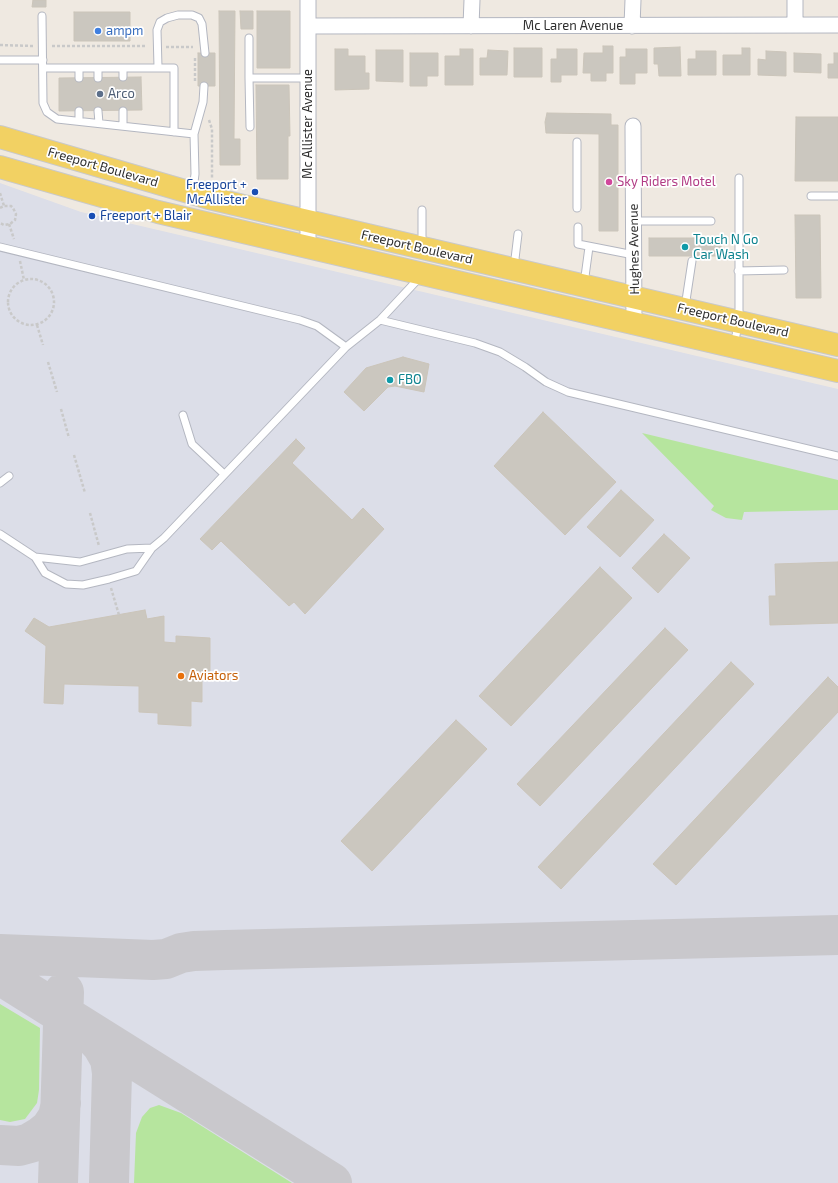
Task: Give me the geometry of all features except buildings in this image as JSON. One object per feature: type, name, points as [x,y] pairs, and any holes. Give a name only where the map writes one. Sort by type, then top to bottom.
[{"type":"main road","name":"Freeport Boulevard","points":[[0,137],[193,193],[308,222],[838,345]]},
{"type":"main road","name":"Freeport Boulevard","points":[[0,167],[158,212],[838,371]]},
{"type":"street","name":"Mc Allister Avenue","points":[[308,0],[308,247]]},
{"type":"street","points":[[471,26],[472,0]]},
{"type":"street","points":[[632,26],[633,0]]},
{"type":"street","points":[[795,0],[795,25]]},
{"type":"street","name":"Mc Laren Avenue","points":[[308,26],[838,25]]},
{"type":"street","name":"Hughes Avenue","points":[[633,126],[634,324]]},
{"type":"lane","points":[[158,68],[158,30],[160,22],[167,18],[178,15],[192,15],[199,18],[202,24],[205,53]]},
{"type":"lane","points":[[42,16],[43,102],[46,112],[57,119],[194,134]]},
{"type":"lane","points":[[249,38],[250,127]]},
{"type":"lane","points":[[0,60],[43,60]]},
{"type":"lane","points":[[43,68],[174,68],[174,132]]},
{"type":"lane","points":[[79,68],[79,78]]},
{"type":"lane","points":[[98,68],[98,78]]},
{"type":"lane","points":[[123,68],[123,78]]},
{"type":"lane","points":[[249,78],[308,78]]},
{"type":"lane","points":[[193,193],[195,174],[194,134],[203,102],[204,86]]},
{"type":"lane","points":[[123,110],[123,126]]},
{"type":"lane","points":[[79,111],[79,121]]},
{"type":"lane","points":[[98,111],[98,123]]},
{"type":"lane","points":[[577,142],[577,208]]},
{"type":"lane","points":[[733,347],[739,322],[739,178]]},
{"type":"lane","points":[[811,196],[838,196]]},
{"type":"lane","points":[[422,210],[422,248]]},
{"type":"lane","points":[[633,221],[711,221]]},
{"type":"lane","points":[[578,227],[578,244],[634,255]]},
{"type":"lane","points":[[514,270],[518,234]]},
{"type":"lane","points":[[0,247],[300,320],[317,326],[346,347]]},
{"type":"lane","points":[[584,286],[589,247]]},
{"type":"lane","points":[[685,309],[692,262]]},
{"type":"lane","points":[[738,271],[784,270]]},
{"type":"lane","points":[[0,534],[35,557],[45,573],[66,584],[83,585],[109,579],[136,570],[152,548],[164,538],[346,347],[380,320],[423,274]]},
{"type":"lane","points":[[380,320],[475,343],[500,352],[546,382],[568,392],[838,456]]},
{"type":"lane","points":[[182,415],[192,444],[224,474]]},
{"type":"lane","points":[[0,483],[9,476]]},
{"type":"lane","points":[[35,557],[80,562],[127,549],[152,548]]},
{"type":"path","points":[[0,193],[4,206]]},
{"type":"path","points":[[0,208],[10,206],[16,214],[15,220],[9,224],[0,223]]},
{"type":"path","points":[[9,224],[14,241]]},
{"type":"path","points":[[20,261],[24,280]]},
{"type":"path","points":[[32,279],[46,284],[51,290],[54,298],[52,313],[47,319],[37,325],[25,325],[18,322],[12,317],[9,310],[7,303],[8,295],[17,283],[24,280],[32,279]]},
{"type":"path","points":[[37,325],[43,345]]},
{"type":"path","points":[[48,362],[56,392]]},
{"type":"path","points":[[61,409],[69,438]]},
{"type":"path","points":[[74,455],[85,493]]},
{"type":"path","points":[[90,513],[100,548]]},
{"type":"path","points":[[111,587],[119,615]]},
{"type":"shaded area","points":[[0,183],[81,212],[838,389],[838,1183],[0,1183]]},
{"type":"green space","points":[[642,433],[838,480],[838,510],[744,512],[742,520],[726,518],[711,510],[714,506]]},
{"type":"green space","points":[[0,1004],[40,1028],[39,1090],[37,1103],[25,1119],[10,1122],[0,1120]]},
{"type":"green space","points":[[159,1105],[181,1113],[292,1183],[134,1183],[136,1133],[142,1117],[150,1108]]},
{"type":"taxiway","points":[[0,954],[153,960],[166,959],[181,953],[194,951],[838,935]]},
{"type":"taxiway","points":[[0,975],[332,1183]]},
{"type":"taxiway","points":[[58,1183],[64,992]]},
{"type":"taxiway","points":[[88,1032],[93,1035],[102,1045],[110,1059],[112,1073],[109,1183]]},
{"type":"taxiway","points":[[0,1145],[19,1146],[30,1143],[40,1137],[50,1129],[58,1117],[61,1103]]},
{"type":"place","name":"ampm","points":[[98,31]]},
{"type":"place","name":"Arco","points":[[100,94]]},
{"type":"place","name":"Sky Riders Motel","points":[[609,182]]},
{"type":"place","name":"Freeport + McAllister","points":[[255,192]]},
{"type":"place","name":"Freeport + Blair","points":[[92,216]]},
{"type":"place","name":"Touch N Go Car Wash","points":[[685,247]]},
{"type":"place","name":"FBO","points":[[390,380]]},
{"type":"place","name":"Aviators","points":[[181,676]]}]
